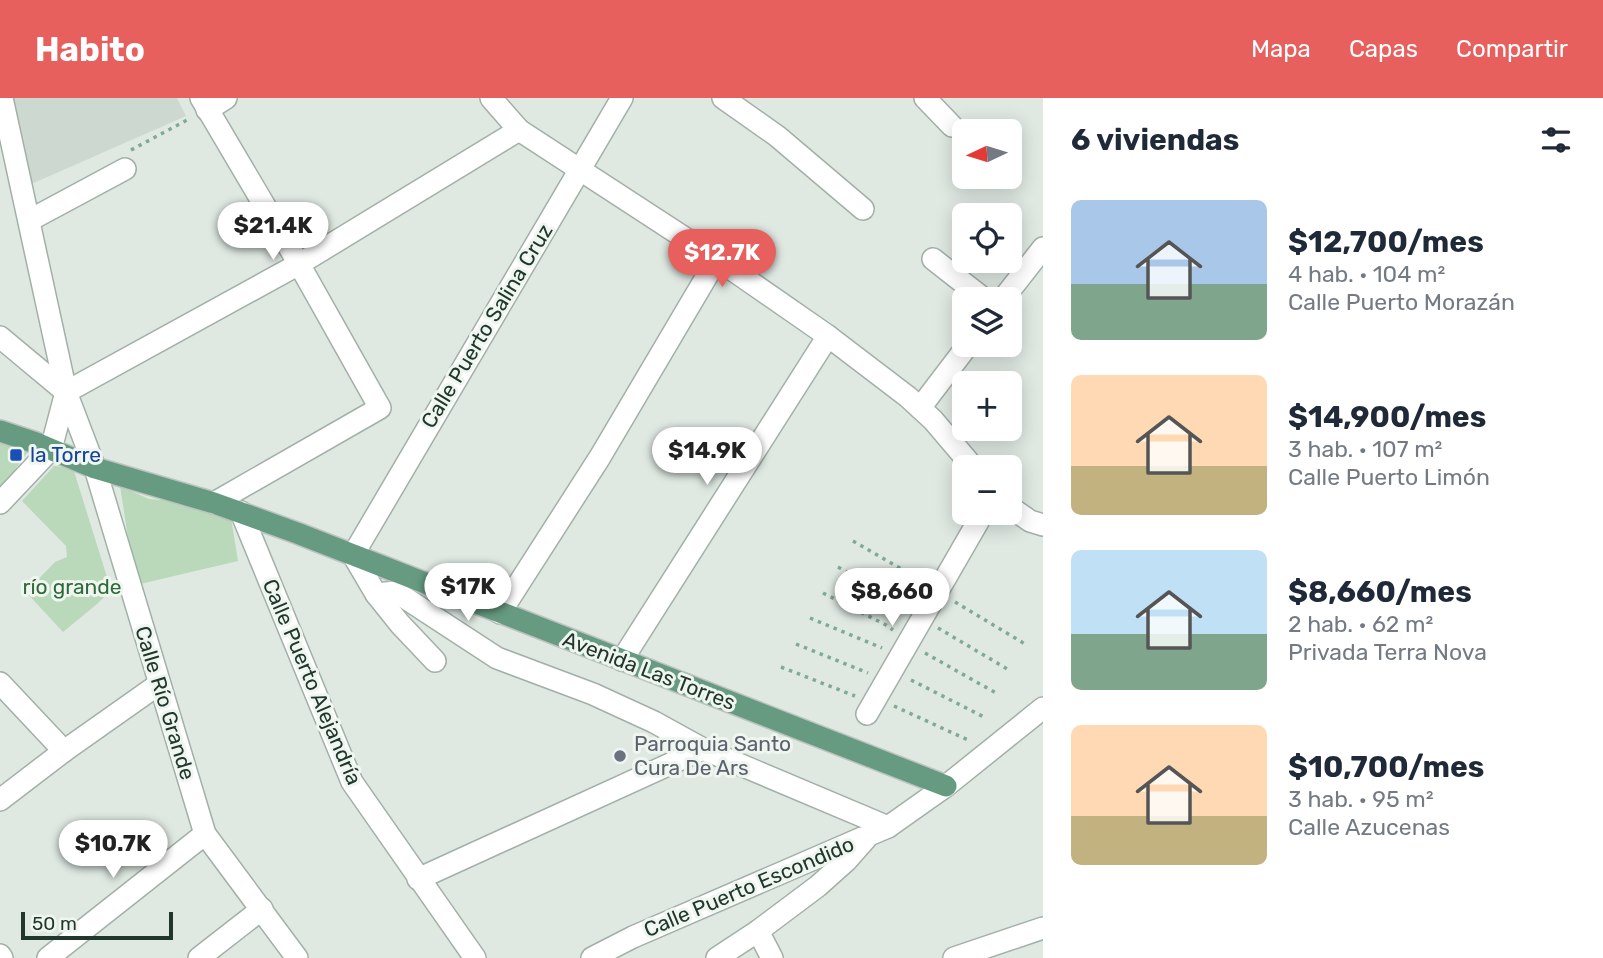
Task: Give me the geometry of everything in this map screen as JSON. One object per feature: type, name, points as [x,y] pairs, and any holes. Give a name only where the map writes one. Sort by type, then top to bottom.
[{"type":"main road","name":"Avenida Las Torres","points":[[0,431],[94,468],[242,512],[946,786]]},
{"type":"street","name":"Calle Río Grande","points":[[2,98],[6,133],[30,220],[66,391],[94,468],[205,834],[297,958]]},
{"type":"street","points":[[214,502],[380,408],[204,104],[226,98]]},
{"type":"street","points":[[491,98],[519,130],[828,336],[920,408],[962,455]]},
{"type":"street","name":"Calle Puerto Salina Cruz","points":[[353,555],[622,98]]},
{"type":"street","points":[[723,98],[777,135],[863,209]]},
{"type":"street","points":[[925,98],[952,126]]},
{"type":"street","points":[[0,503],[51,449],[66,391],[299,264],[519,130]]},
{"type":"street","points":[[30,220],[125,169]]},
{"type":"street","points":[[1012,287],[1043,248]]},
{"type":"street","points":[[933,259],[969,287]]},
{"type":"street","points":[[500,613],[600,457],[717,260]]},
{"type":"street","points":[[622,660],[828,336]]},
{"type":"street","points":[[0,337],[66,391]]},
{"type":"street","points":[[920,408],[959,357]]},
{"type":"street","name":"Calle Puerto Alejandría","points":[[242,512],[352,782],[475,958]]},
{"type":"street","points":[[1022,515],[1043,525]]},
{"type":"street","points":[[883,687],[976,525]]},
{"type":"street","points":[[353,555],[376,594],[435,661]]},
{"type":"street","name":"Avenida Las Torres","points":[[376,594],[396,592],[497,658],[593,694],[654,722],[702,749],[879,831]]},
{"type":"street","points":[[0,682],[64,751]]},
{"type":"street","points":[[0,800],[159,684]]},
{"type":"street","points":[[717,958],[818,886],[879,831],[946,786],[1043,708]]},
{"type":"street","points":[[418,879],[702,749]]},
{"type":"street","name":"Calle Puerto Escondido","points":[[592,958],[633,937],[879,831]]},
{"type":"street","points":[[48,958],[205,834]]},
{"type":"street","points":[[199,958],[262,909]]},
{"type":"street","points":[[954,958],[1043,928]]},
{"type":"street","points":[[758,931],[772,958]]},
{"type":"path","points":[[125,169],[129,150],[204,104]]},
{"type":"path","points":[[810,618],[883,687]]},
{"type":"path","points":[[796,644],[883,687],[968,740]]},
{"type":"path","points":[[781,667],[883,687],[984,717]]},
{"type":"shaded area","points":[[8,98],[177,98],[186,116],[29,185]]},
{"type":"green space","points":[[0,436],[32,446],[0,490]]},
{"type":"green space","name":"río grande","points":[[54,466],[73,468],[111,590],[63,632],[26,592],[55,562],[67,557],[66,546],[22,501]]},
{"type":"green space","points":[[120,486],[149,499],[183,502],[231,518],[238,561],[140,584],[128,537]]},
{"type":"place","name":"la Torre","points":[[16,455]]},
{"type":"place","name":"Parroquia Santo Cura De Ars","points":[[620,756]]}]
